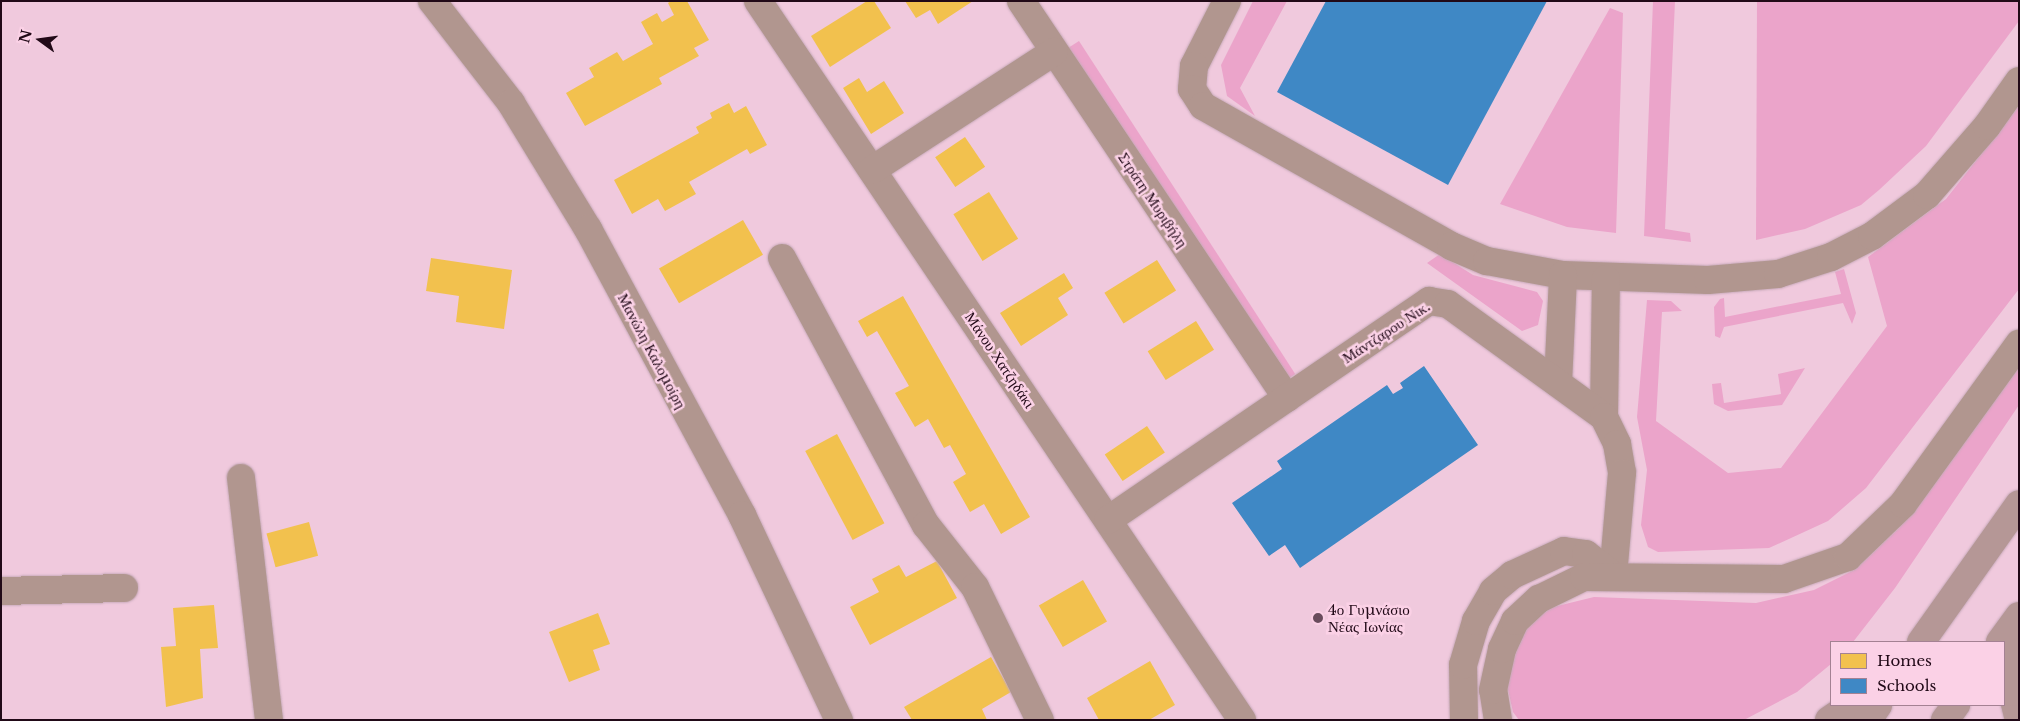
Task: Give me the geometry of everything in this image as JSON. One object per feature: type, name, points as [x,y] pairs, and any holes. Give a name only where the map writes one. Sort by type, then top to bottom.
[{"type":"main road","points":[[1922,641],[2019,504]]},
{"type":"main road","points":[[2001,641],[2019,616]]},
{"type":"main road","points":[[2019,653],[2012,692],[2019,720]]},
{"type":"main road","points":[[1829,720],[1850,706]]},
{"type":"main road","points":[[1868,720],[1877,706]]},
{"type":"main road","points":[[1945,720],[1955,706]]},
{"type":"street","name":"Μανώλη Καλομοίρη","points":[[432,1],[511,103],[588,229],[742,515],[839,720]]},
{"type":"street","name":"Μάνου Χατζηδάκι","points":[[758,1],[1242,720]]},
{"type":"street","name":"Στράτη Μυριβήλη","points":[[1021,1],[1287,398]]},
{"type":"street","points":[[1227,1],[1194,66],[1192,89],[1203,106],[1451,246],[1487,261],[1563,275],[1606,279],[1700,281],[1770,275],[1812,265],[1850,248],[1927,195],[1987,126],[2019,81]]},
{"type":"street","points":[[872,170],[1054,52]]},
{"type":"street","points":[[782,258],[926,525],[975,588],[1040,720]]},
{"type":"street","points":[[1558,383],[1563,275]]},
{"type":"street","points":[[1604,417],[1606,279]]},
{"type":"street","name":"Μάντζαρου Νικ.","points":[[1108,520],[1430,301],[1448,304],[1604,417],[1617,444],[1622,473],[1612,575]]},
{"type":"street","points":[[1498,720],[1493,690],[1497,664],[1515,621],[1553,590],[1584,578],[1612,575],[1784,579],[1848,557],[1862,548],[1903,504],[2019,344]]},
{"type":"street","points":[[241,478],[270,720]]},
{"type":"street","points":[[1446,720],[1482,606],[1512,574],[1548,556],[1571,550],[1586,554],[1612,575]]},
{"type":"street","points":[[1,591],[124,588]]},
{"type":"street","points":[[1463,665],[1464,720]]},
{"type":"shaded area","points":[[1253,1],[1287,1],[1240,88],[1255,116],[1227,96],[1221,65]]},
{"type":"shaded area","points":[[1653,1],[1675,1],[1665,229],[1690,233],[1691,242],[1644,236]]},
{"type":"shaded area","points":[[1757,1],[2019,1],[2019,21],[1926,146],[1861,205],[1805,229],[1756,240]]},
{"type":"shaded area","points":[[1610,8],[1623,13],[1616,233],[1567,227],[1500,204]]},
{"type":"shaded area","points":[[1079,41],[1295,374],[1284,381],[1068,48]]},
{"type":"shaded area","points":[[2019,106],[2019,289],[1866,488],[1828,521],[1769,548],[1658,552],[1648,547],[1641,525],[1647,470],[1637,417],[1647,300],[1671,301],[1682,311],[1662,312],[1656,421],[1728,473],[1781,468],[1887,326],[1868,257],[1946,199]]},
{"type":"shaded area","points":[[1440,254],[1473,275],[1537,292],[1543,301],[1538,325],[1522,331],[1427,263]]},
{"type":"shaded area","points":[[1844,269],[1856,313],[1852,324],[1843,303],[1724,327],[1720,338],[1715,336],[1714,307],[1720,299],[1724,298],[1725,317],[1841,294],[1835,272]]},
{"type":"shaded area","points":[[2019,367],[2019,405],[1895,588],[1854,641],[1830,641],[1830,665],[1797,692],[1744,720],[1519,720],[1513,712],[1506,681],[1514,643],[1541,610],[1594,597],[1756,603],[1814,590],[1856,569],[1899,528]]},
{"type":"shaded area","points":[[1805,368],[1782,405],[1728,411],[1714,404],[1712,384],[1721,383],[1724,403],[1781,394],[1778,374]]},
{"type":"building: Homes","points":[[671,1],[687,1],[709,40],[694,48],[699,56],[659,78],[662,84],[585,126],[566,93],[594,77],[589,68],[617,52],[623,61],[653,44],[641,22],[657,13],[662,22],[674,15],[668,3]]},
{"type":"building: Homes","points":[[867,1],[874,1],[891,28],[830,67],[811,36]]},
{"type":"building: Homes","points":[[905,1],[973,1],[938,24],[930,10],[916,18]]},
{"type":"building: Homes","points":[[859,78],[867,92],[884,81],[904,113],[871,134],[843,88]]},
{"type":"building: Homes","points":[[729,103],[734,113],[746,106],[767,145],[750,154],[747,149],[689,182],[696,194],[665,211],[658,199],[632,214],[614,180],[699,133],[696,127],[712,118],[710,113]]},
{"type":"building: Homes","points":[[965,137],[985,167],[955,187],[935,157]]},
{"type":"building: Homes","points":[[989,192],[1018,239],[983,261],[953,214]]},
{"type":"building: Homes","points":[[743,220],[763,255],[679,303],[659,268]]},
{"type":"building: Homes","points":[[431,258],[512,270],[504,329],[456,322],[459,296],[426,291]]},
{"type":"building: Homes","points":[[1157,260],[1176,291],[1123,323],[1104,293]]},
{"type":"building: Homes","points":[[1064,273],[1073,288],[1058,298],[1068,315],[1021,346],[1000,313]]},
{"type":"building: Homes","points":[[903,296],[1030,517],[1001,534],[984,504],[970,512],[953,482],[966,474],[950,445],[944,448],[928,419],[915,427],[895,393],[909,386],[877,331],[867,337],[858,321]]},
{"type":"building: Homes","points":[[1196,321],[1214,350],[1166,380],[1148,351]]},
{"type":"building: Homes","points":[[1147,426],[1165,453],[1123,481],[1105,455]]},
{"type":"building: Homes","points":[[837,434],[884,523],[853,540],[805,451]]},
{"type":"building: Homes","points":[[309,522],[318,556],[276,567],[266,533]]},
{"type":"building: Homes","points":[[937,561],[957,598],[870,645],[850,607],[879,592],[872,579],[899,565],[906,577]]},
{"type":"building: Homes","points":[[1083,580],[1107,622],[1063,647],[1039,606]]},
{"type":"building: Homes","points":[[214,605],[218,648],[200,649],[203,698],[166,707],[161,647],[176,646],[173,608]]},
{"type":"building: Homes","points":[[598,613],[610,644],[593,650],[600,670],[569,682],[549,632]]},
{"type":"building: Homes","points":[[991,657],[1011,692],[982,709],[987,720],[912,720],[904,707]]},
{"type":"building: Homes","points":[[1150,661],[1175,705],[1149,720],[1099,720],[1087,698]]},
{"type":"building: Schools","points":[[1326,1],[1547,1],[1448,185],[1277,92]]},
{"type":"building: Schools","points":[[1424,366],[1478,445],[1300,568],[1285,545],[1269,556],[1232,503],[1282,469],[1277,461],[1387,385],[1393,394],[1403,388],[1400,383]]},
{"type":"place","name":"4ο Γυμνάσιο Νέας Ιωνίας","points":[[1318,618]]}]
